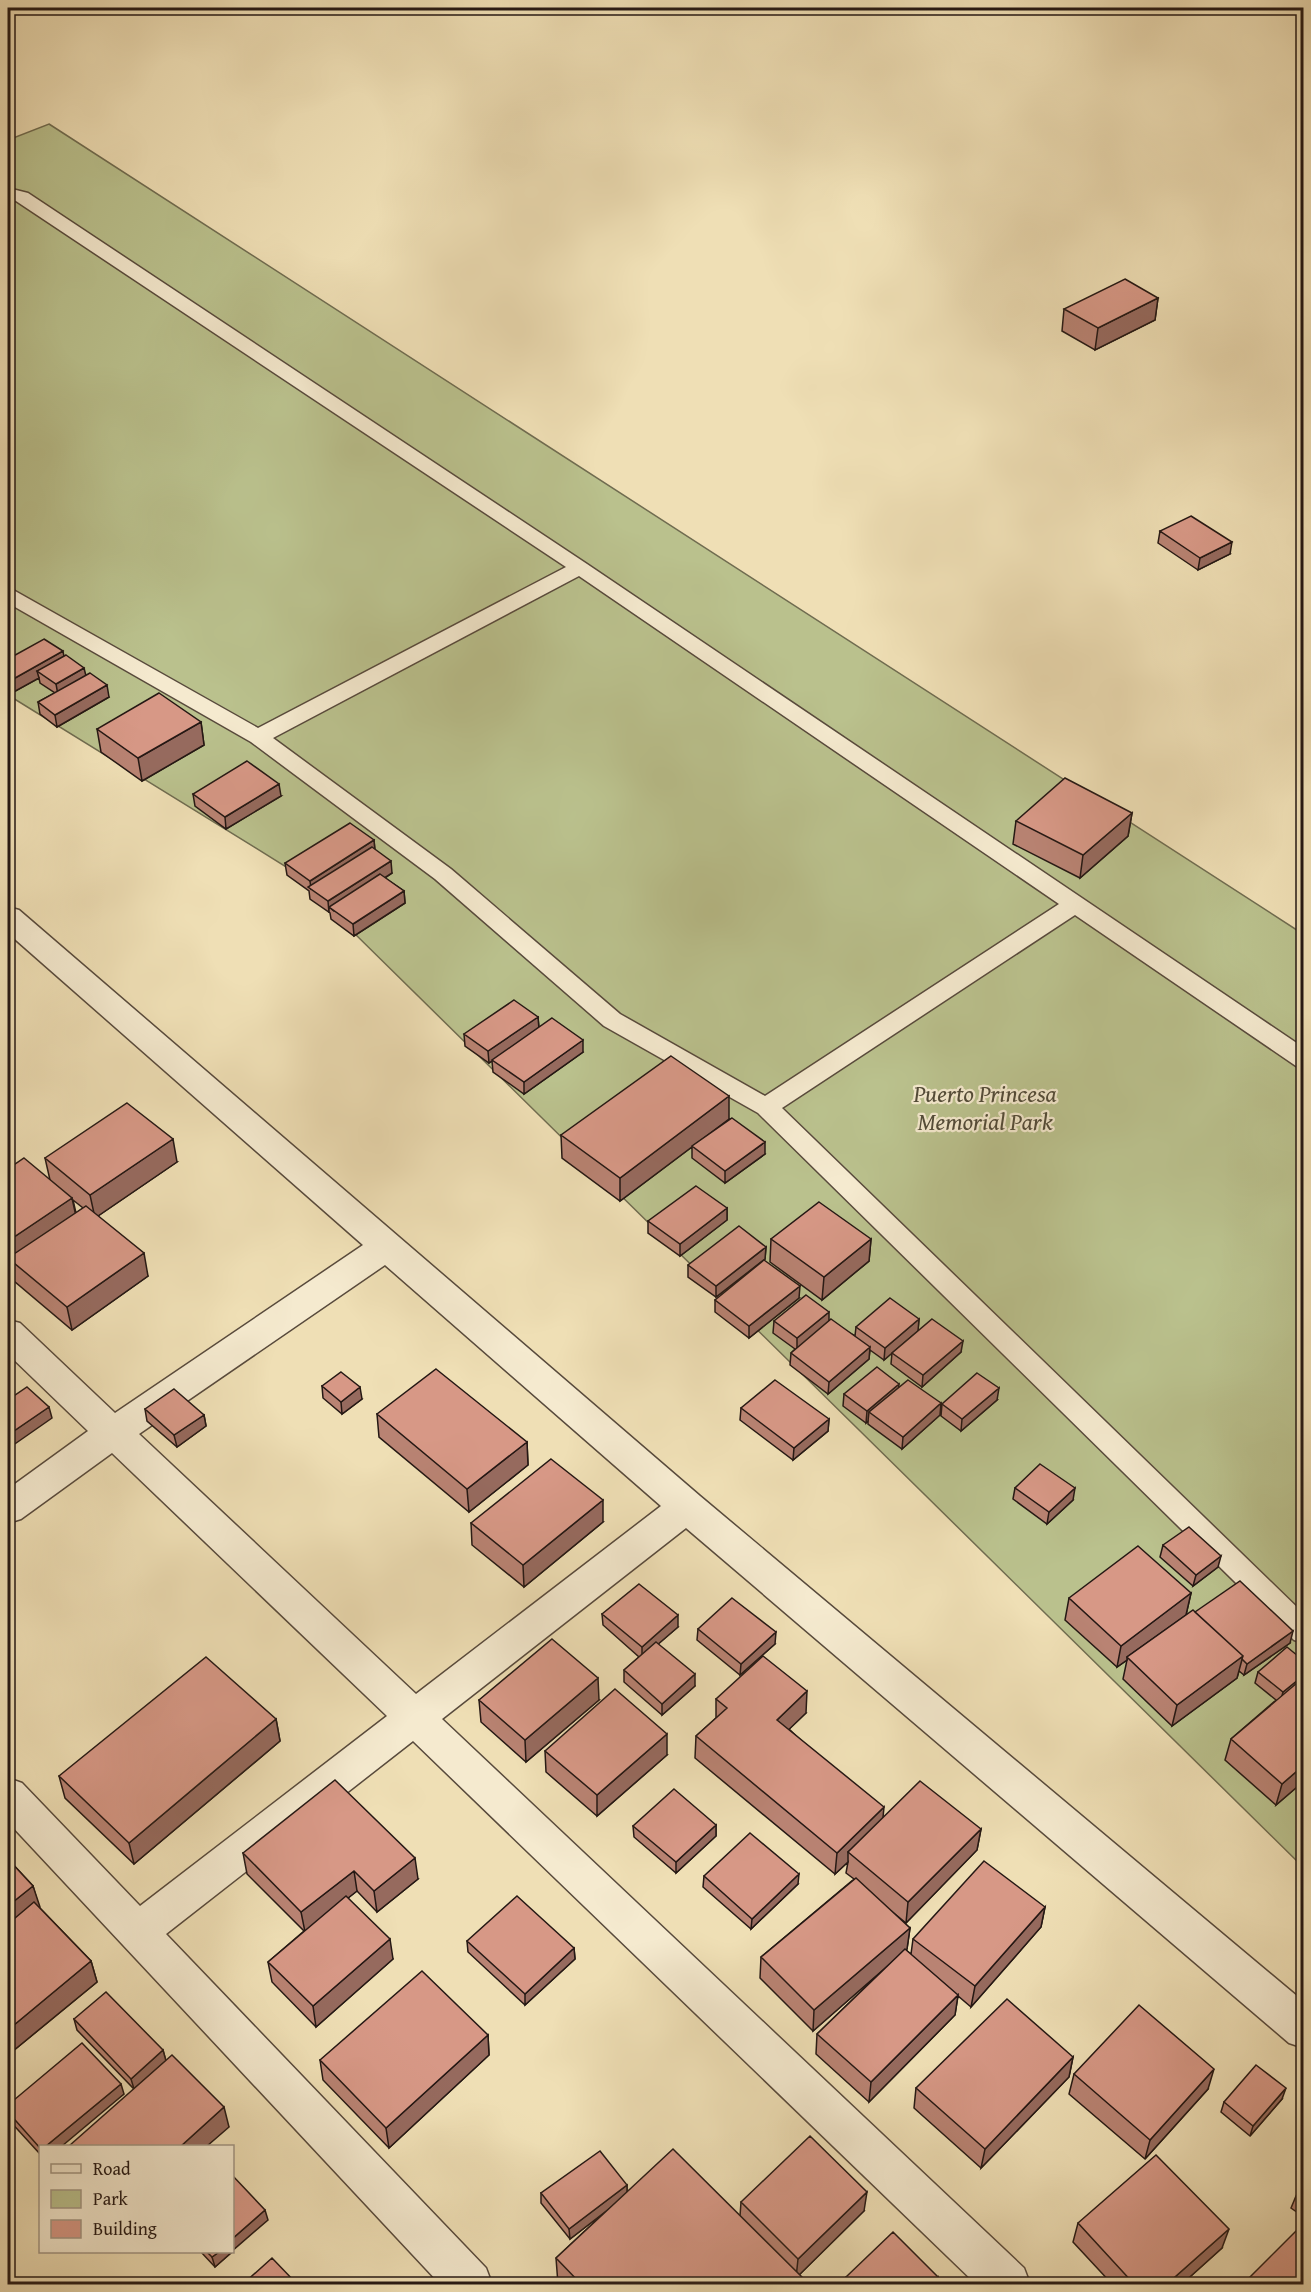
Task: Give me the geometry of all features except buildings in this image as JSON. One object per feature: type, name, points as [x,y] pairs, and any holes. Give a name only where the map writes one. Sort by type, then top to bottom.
[{"type":"street","points":[[8,916],[687,1507],[1304,2029]]},
{"type":"street","points":[[8,1508],[113,1433],[387,1246]]},
{"type":"street","points":[[8,1333],[1008,2284]]},
{"type":"street","points":[[137,1932],[687,1507]]},
{"type":"street","points":[[8,1796],[470,2284]]},
{"type":"lane","points":[[8,193],[22,197],[580,568],[1304,1060]]},
{"type":"lane","points":[[258,737],[580,568]]},
{"type":"lane","points":[[8,595],[258,737],[444,874],[612,1020],[766,1107],[1304,1632]]},
{"type":"lane","points":[[766,1107],[1074,905]]},
{"type":"green space","name":"Puerto Princesa Memorial Park","points":[[49,124],[1303,934],[1303,1867],[288,868],[8,695],[8,140]]}]
